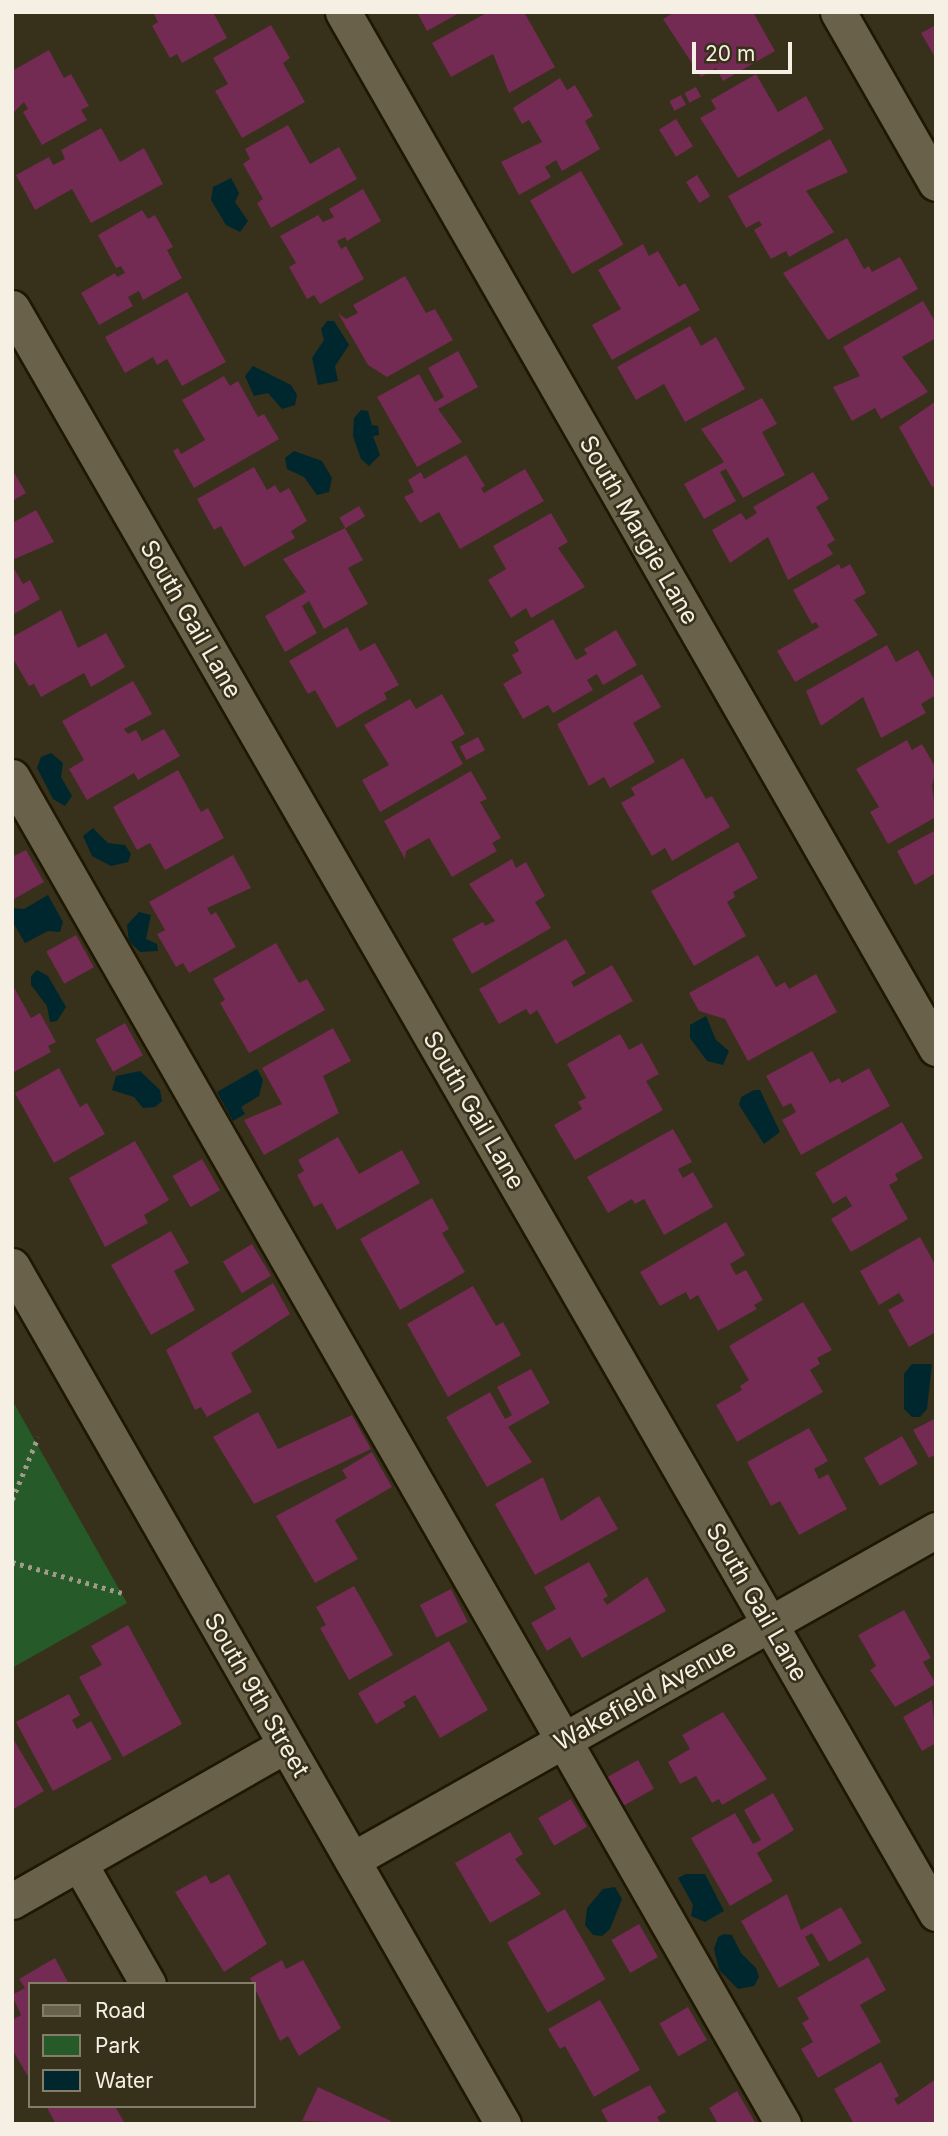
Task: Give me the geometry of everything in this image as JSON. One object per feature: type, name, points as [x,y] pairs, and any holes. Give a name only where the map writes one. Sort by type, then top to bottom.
[{"type":"street","name":"South Margie Lane","points":[[343,12],[936,1048]]},
{"type":"street","points":[[838,12],[936,183]]},
{"type":"street","name":"South Gail Lane","points":[[12,308],[936,1913]]},
{"type":"street","points":[[12,777],[561,1742],[783,2124]]},
{"type":"street","name":"South 9th Street","points":[[12,1266],[503,2124]]},
{"type":"street","name":"Wakefield Avenue","points":[[352,1860],[936,1530]]},
{"type":"street","points":[[12,1902],[285,1745]]},
{"type":"street","points":[[79,1863],[147,1982]]},
{"type":"path","points":[[12,1500],[38,1437]]},
{"type":"path","points":[[12,1562],[126,1594]]},
{"type":"green space","points":[[12,1400],[127,1603],[12,1668]]},
{"type":"water","points":[[231,178],[239,193],[235,202],[248,221],[240,232],[226,225],[211,200],[213,187]]},
{"type":"water","points":[[327,321],[334,321],[349,345],[335,366],[338,381],[318,385],[312,358],[324,340],[321,329]]},
{"type":"water","points":[[253,366],[291,385],[297,395],[295,405],[282,409],[268,393],[254,396],[245,376]]},
{"type":"water","points":[[361,410],[368,411],[372,425],[378,426],[379,435],[373,436],[380,455],[369,466],[361,459],[353,436],[354,418]]},
{"type":"water","points":[[294,451],[322,461],[332,478],[329,492],[317,495],[304,477],[287,469],[285,458]]},
{"type":"water","points":[[51,753],[63,763],[61,777],[72,796],[65,806],[53,799],[37,768],[41,757]]},
{"type":"water","points":[[93,828],[108,843],[125,845],[131,854],[128,862],[111,866],[92,856],[83,836]]},
{"type":"water","points":[[48,895],[63,922],[60,932],[48,931],[25,943],[12,921],[12,908],[24,909]]},
{"type":"water","points":[[139,912],[151,915],[146,939],[157,944],[158,951],[140,952],[129,941],[127,925]]},
{"type":"water","points":[[37,970],[48,976],[66,1007],[57,1021],[50,1022],[47,1006],[31,985],[31,976]]},
{"type":"water","points":[[706,1016],[716,1040],[729,1051],[723,1065],[707,1061],[690,1038],[690,1025]]},
{"type":"water","points":[[257,1069],[263,1080],[259,1096],[241,1107],[245,1114],[233,1121],[217,1092]]},
{"type":"water","points":[[140,1071],[160,1090],[162,1101],[155,1107],[143,1108],[134,1097],[112,1090],[116,1076]]},
{"type":"water","points":[[760,1090],[780,1132],[764,1144],[739,1105],[741,1097]]},
{"type":"water","points":[[912,1364],[932,1364],[927,1409],[920,1417],[912,1417],[904,1409],[904,1374]]},
{"type":"water","points":[[686,1874],[705,1874],[724,1911],[705,1922],[691,1916],[693,1905],[678,1878]]},
{"type":"water","points":[[615,1887],[622,1899],[610,1929],[602,1936],[593,1935],[585,1925],[587,1908],[603,1889]]},
{"type":"water","points":[[724,1934],[732,1935],[741,1953],[756,1968],[759,1977],[754,1986],[738,1989],[719,1970],[714,1949],[718,1937]]},
{"type":"building","points":[[153,12],[213,12],[227,38],[182,63],[177,54],[170,58],[152,26],[158,22]]},
{"type":"building","points":[[417,12],[461,12],[427,31]]},
{"type":"building","points":[[488,12],[524,12],[555,67],[509,93],[493,54],[451,77],[432,43]]},
{"type":"building","points":[[675,12],[753,12],[775,51],[723,81],[716,68],[701,77],[663,19]]},
{"type":"building","points":[[271,25],[290,58],[283,63],[305,102],[242,138],[215,91],[228,84],[213,58]]},
{"type":"building","points":[[936,25],[936,59],[921,33]]},
{"type":"building","points":[[49,50],[64,78],[71,74],[89,106],[81,110],[87,120],[42,145],[23,112],[28,109],[24,102],[12,114],[12,71]]},
{"type":"building","points":[[756,74],[778,112],[806,96],[824,129],[738,178],[700,118],[716,109],[711,100]]},
{"type":"building","points":[[560,78],[567,90],[575,85],[593,116],[585,121],[600,149],[562,171],[556,160],[545,167],[551,177],[519,195],[501,162],[542,142],[529,120],[522,124],[513,108]]},
{"type":"building","points":[[696,87],[701,97],[689,103],[684,93]]},
{"type":"building","points":[[681,95],[686,105],[674,111],[669,101]]},
{"type":"building","points":[[676,119],[693,146],[676,157],[659,130]]},
{"type":"building","points":[[288,125],[310,164],[339,147],[357,179],[271,228],[257,203],[263,199],[243,164],[250,159],[245,149]]},
{"type":"building","points":[[101,128],[120,162],[144,148],[163,184],[91,223],[72,189],[35,210],[16,175],[49,157],[53,165],[65,159],[61,150]]},
{"type":"building","points":[[830,139],[848,172],[806,191],[834,232],[789,257],[786,251],[771,259],[754,230],[762,225],[759,221],[746,228],[728,196]]},
{"type":"building","points":[[581,171],[624,245],[572,274],[530,201]]},
{"type":"building","points":[[697,175],[710,196],[699,203],[686,182]]},
{"type":"building","points":[[363,189],[381,221],[347,241],[345,237],[337,241],[341,249],[346,246],[364,279],[320,304],[314,295],[307,299],[289,267],[296,263],[280,236],[318,215],[323,222],[334,217],[329,209]]},
{"type":"building","points":[[142,210],[148,219],[155,215],[173,247],[167,250],[182,278],[143,300],[139,291],[128,297],[133,306],[99,325],[81,293],[115,273],[117,277],[125,273],[121,266],[116,268],[98,235]]},
{"type":"building","points":[[847,238],[864,269],[869,266],[872,272],[900,257],[918,289],[828,340],[783,273]]},
{"type":"building","points":[[643,244],[649,256],[658,251],[679,287],[685,283],[700,310],[612,360],[592,325],[621,309],[598,270]]},
{"type":"building","points":[[405,276],[426,313],[435,309],[453,340],[387,377],[368,365],[338,313],[346,319],[358,313],[353,305]]},
{"type":"building","points":[[187,292],[226,362],[182,386],[167,359],[157,365],[153,357],[125,373],[105,337]]},
{"type":"building","points":[[923,301],[936,323],[936,338],[902,357],[928,392],[881,419],[875,408],[852,421],[833,387],[860,376],[843,347]]},
{"type":"building","points":[[690,326],[701,346],[716,337],[745,389],[685,422],[664,384],[636,400],[617,367]]},
{"type":"building","points":[[458,351],[478,387],[438,409],[462,442],[417,467],[377,397],[419,374],[435,402],[444,397],[428,368]]},
{"type":"building","points":[[224,376],[230,386],[238,381],[258,417],[264,414],[279,439],[194,488],[173,451],[178,448],[181,454],[205,440],[182,400]]},
{"type":"building","points":[[762,398],[777,424],[762,432],[785,475],[743,498],[726,469],[720,472],[736,501],[704,519],[684,484],[724,462],[701,429]]},
{"type":"building","points":[[936,401],[936,485],[932,487],[899,427]]},
{"type":"building","points":[[466,455],[485,486],[481,488],[484,493],[525,469],[544,501],[460,549],[439,512],[420,523],[404,497],[414,492],[408,480],[421,472],[424,479]]},
{"type":"building","points":[[254,467],[267,490],[275,485],[280,493],[289,488],[307,521],[291,531],[295,538],[244,567],[221,526],[214,530],[197,499]]},
{"type":"building","points":[[12,469],[26,493],[12,501]]},
{"type":"building","points":[[813,472],[829,499],[816,507],[835,540],[827,545],[833,554],[788,580],[768,537],[730,563],[712,530],[741,513],[746,520],[757,513],[753,507]]},
{"type":"building","points":[[359,506],[365,516],[345,528],[339,518]]},
{"type":"building","points":[[36,510],[54,542],[12,560],[12,523]]},
{"type":"building","points":[[551,513],[568,542],[558,548],[585,587],[531,618],[526,608],[511,618],[488,580],[506,569],[493,546]]},
{"type":"building","points":[[345,528],[363,560],[348,568],[368,604],[324,629],[309,601],[302,606],[317,633],[285,652],[265,616],[306,592],[283,559]]},
{"type":"building","points":[[839,564],[841,569],[850,564],[866,593],[854,600],[878,635],[795,682],[777,651],[819,627],[816,622],[812,624],[793,590]]},
{"type":"building","points":[[12,565],[23,584],[30,580],[40,599],[12,615]]},
{"type":"building","points":[[61,610],[78,648],[106,633],[125,667],[91,687],[84,673],[41,697],[34,684],[29,686],[12,657],[12,637]]},
{"type":"building","points":[[553,619],[576,660],[587,654],[584,649],[616,630],[637,665],[603,685],[597,674],[587,680],[593,690],[553,713],[548,705],[523,719],[503,684],[522,673],[512,655],[519,651],[514,642]]},
{"type":"building","points":[[347,627],[360,651],[375,643],[399,685],[384,693],[387,699],[337,728],[315,690],[308,694],[289,661]]},
{"type":"building","points":[[887,645],[896,662],[918,650],[936,683],[936,695],[921,704],[926,713],[881,738],[863,697],[821,726],[806,691]]},
{"type":"building","points":[[642,674],[661,707],[633,723],[655,762],[610,788],[604,777],[589,786],[557,724]]},
{"type":"building","points":[[133,681],[152,714],[124,729],[128,734],[136,730],[142,741],[164,729],[180,756],[138,780],[134,773],[87,800],[69,769],[84,760],[62,721]]},
{"type":"building","points":[[442,694],[465,734],[451,742],[463,764],[380,812],[362,780],[389,765],[364,725],[410,699],[416,709]]},
{"type":"building","points":[[478,737],[485,750],[467,760],[459,747]]},
{"type":"building","points":[[907,740],[912,750],[922,744],[936,768],[932,786],[936,817],[888,844],[870,812],[879,807],[856,769]]},
{"type":"building","points":[[683,758],[706,799],[712,796],[730,827],[672,861],[665,848],[652,856],[621,803],[635,795],[631,788]]},
{"type":"building","points":[[178,770],[201,812],[208,808],[224,838],[165,870],[150,843],[137,850],[113,807]]},
{"type":"building","points":[[471,771],[487,799],[480,802],[501,838],[492,843],[497,851],[452,877],[429,838],[406,851],[405,859],[384,821]]},
{"type":"building","points":[[936,830],[936,873],[915,885],[897,851]]},
{"type":"building","points":[[738,842],[758,878],[733,892],[735,897],[727,902],[746,936],[694,966],[651,891]]},
{"type":"building","points":[[26,850],[44,882],[14,899],[12,857]]},
{"type":"building","points":[[233,855],[251,888],[207,908],[211,915],[216,912],[236,947],[189,973],[183,963],[176,967],[157,934],[165,930],[149,902]]},
{"type":"building","points":[[512,859],[516,868],[526,862],[545,896],[535,902],[551,928],[472,974],[452,939],[483,922],[485,926],[495,921],[469,884]]},
{"type":"building","points":[[76,935],[94,967],[64,984],[46,951]]},
{"type":"building","points":[[566,939],[586,973],[571,982],[574,987],[612,965],[633,1001],[556,1044],[537,1010],[530,1015],[526,1009],[499,1024],[479,989]]},
{"type":"building","points":[[276,943],[299,983],[307,979],[325,1010],[249,1053],[220,1003],[225,1000],[213,979]]},
{"type":"building","points":[[758,955],[776,987],[785,982],[789,989],[816,974],[837,1012],[748,1061],[725,1019],[699,1011],[689,993]]},
{"type":"building","points":[[12,984],[31,1018],[40,1013],[56,1042],[48,1046],[51,1052],[12,1073]]},
{"type":"building","points":[[125,1023],[143,1055],[113,1072],[95,1039]]},
{"type":"building","points":[[333,1028],[351,1061],[323,1076],[339,1113],[264,1155],[244,1120],[282,1104],[262,1068]]},
{"type":"building","points":[[620,1034],[629,1050],[642,1043],[659,1074],[646,1081],[663,1110],[575,1160],[554,1125],[582,1109],[578,1102],[586,1098],[567,1064]]},
{"type":"building","points":[[812,1051],[830,1083],[839,1078],[842,1083],[869,1068],[890,1106],[801,1155],[782,1120],[796,1112],[791,1103],[783,1107],[766,1076]]},
{"type":"building","points":[[59,1068],[80,1107],[87,1103],[105,1134],[54,1163],[15,1093]]},
{"type":"building","points":[[902,1122],[923,1158],[895,1174],[898,1180],[889,1185],[908,1219],[851,1252],[831,1219],[852,1206],[846,1196],[833,1204],[815,1173]]},
{"type":"building","points":[[673,1129],[692,1162],[678,1169],[683,1178],[693,1172],[713,1207],[664,1235],[644,1199],[635,1204],[632,1199],[608,1213],[587,1177]]},
{"type":"building","points":[[338,1137],[359,1174],[402,1150],[420,1183],[337,1230],[322,1203],[314,1207],[297,1175],[304,1171],[298,1160]]},
{"type":"building","points":[[135,1141],[169,1200],[144,1215],[148,1223],[105,1247],[69,1178]]},
{"type":"building","points":[[202,1159],[220,1190],[191,1207],[173,1176]]},
{"type":"building","points":[[432,1198],[449,1229],[442,1233],[465,1272],[400,1310],[360,1239]]},
{"type":"building","points":[[726,1222],[745,1255],[730,1264],[736,1275],[746,1270],[763,1300],[754,1305],[757,1309],[718,1331],[698,1295],[690,1300],[686,1292],[660,1306],[640,1272]]},
{"type":"building","points":[[171,1231],[189,1263],[174,1271],[195,1310],[151,1335],[111,1265]]},
{"type":"building","points":[[920,1237],[936,1266],[936,1332],[909,1347],[888,1310],[904,1301],[899,1293],[879,1305],[860,1271]]},
{"type":"building","points":[[252,1244],[271,1276],[242,1293],[223,1262]]},
{"type":"building","points":[[273,1283],[290,1314],[231,1353],[252,1392],[207,1417],[201,1407],[195,1410],[166,1350]]},
{"type":"building","points":[[473,1286],[496,1326],[503,1322],[521,1355],[448,1397],[407,1324]]},
{"type":"building","points":[[803,1302],[832,1350],[817,1358],[820,1364],[810,1370],[823,1392],[737,1442],[716,1405],[742,1390],[740,1386],[749,1380],[729,1346]]},
{"type":"building","points":[[531,1369],[550,1403],[508,1427],[532,1462],[487,1487],[446,1417],[490,1392],[505,1419],[512,1415],[497,1387]]},
{"type":"building","points":[[258,1412],[278,1449],[352,1415],[371,1449],[254,1504],[213,1437]]},
{"type":"building","points":[[936,1418],[936,1454],[929,1458],[913,1430]]},
{"type":"building","points":[[809,1428],[828,1461],[814,1469],[819,1479],[828,1474],[847,1509],[799,1535],[780,1501],[771,1506],[747,1462]]},
{"type":"building","points":[[902,1436],[918,1464],[880,1486],[864,1458]]},
{"type":"building","points":[[372,1452],[392,1487],[335,1520],[358,1559],[315,1583],[276,1516],[347,1478],[342,1470]]},
{"type":"building","points":[[543,1477],[561,1521],[599,1496],[618,1529],[535,1575],[495,1504]]},
{"type":"building","points":[[589,1562],[608,1596],[603,1599],[607,1605],[647,1577],[666,1611],[582,1658],[570,1637],[547,1651],[531,1623],[556,1609],[544,1587]]},
{"type":"building","points":[[354,1586],[393,1655],[349,1680],[320,1628],[326,1625],[316,1607]]},
{"type":"building","points":[[451,1589],[468,1622],[437,1638],[420,1605]]},
{"type":"building","points":[[904,1610],[931,1658],[923,1662],[936,1684],[895,1707],[870,1670],[876,1666],[858,1635]]},
{"type":"building","points":[[128,1625],[182,1724],[123,1757],[79,1677],[102,1665],[91,1646]]},
{"type":"building","points":[[449,1641],[488,1710],[440,1738],[415,1695],[403,1702],[406,1706],[376,1724],[358,1693]]},
{"type":"building","points":[[69,1694],[80,1715],[72,1720],[77,1729],[91,1721],[112,1759],[53,1791],[16,1722]]},
{"type":"building","points":[[932,1700],[936,1743],[922,1751],[903,1717]]},
{"type":"building","points":[[723,1712],[767,1779],[722,1805],[719,1799],[712,1803],[696,1776],[680,1784],[668,1762],[690,1749],[682,1735]]},
{"type":"building","points":[[12,1737],[44,1791],[12,1810]]},
{"type":"building","points":[[638,1760],[654,1789],[621,1807],[605,1778]]},
{"type":"building","points":[[773,1793],[794,1830],[757,1853],[773,1881],[730,1906],[691,1838],[735,1813],[753,1844],[761,1840],[744,1810]]},
{"type":"building","points":[[571,1799],[587,1827],[554,1846],[538,1818]]},
{"type":"building","points":[[510,1832],[523,1854],[515,1859],[541,1894],[490,1923],[455,1863]]},
{"type":"building","points":[[229,1874],[267,1944],[224,1972],[175,1892],[206,1875],[211,1884]]},
{"type":"building","points":[[787,1894],[801,1930],[841,1907],[862,1943],[829,1962],[812,1933],[805,1937],[820,1965],[779,1988],[741,1921]]},
{"type":"building","points":[[565,1909],[606,1979],[547,2013],[507,1943]]},
{"type":"building","points":[[639,1924],[658,1957],[630,1973],[611,1940]]},
{"type":"building","points":[[868,1957],[886,1990],[860,2005],[881,2042],[818,2078],[801,2049],[813,2042],[802,2023],[809,2019],[797,1998]]},
{"type":"building","points":[[55,1958],[68,1982],[28,1982],[28,2077],[12,2049],[12,2020],[21,2015],[12,1995],[25,1988],[19,1979]]},
{"type":"building","points":[[282,1960],[286,1969],[303,1960],[341,2028],[299,2056],[288,2036],[280,2041],[256,1991],[256,1982],[252,1982],[250,1978]]},
{"type":"building","points":[[600,2000],[640,2070],[594,2097],[565,2046],[560,2049],[548,2029]]},
{"type":"building","points":[[688,2007],[707,2040],[678,2056],[659,2024]]},
{"type":"building","points":[[881,2062],[899,2096],[894,2099],[898,2105],[936,2079],[936,2123],[854,2124],[834,2089]]},
{"type":"building","points":[[650,2085],[666,2112],[657,2117],[661,2124],[609,2124],[601,2110]]},
{"type":"building","points":[[318,2087],[391,2121],[390,2124],[302,2121]]},
{"type":"building","points":[[737,2091],[756,2124],[718,2124],[709,2108]]},
{"type":"building","points":[[47,2108],[116,2108],[125,2124],[56,2124]]}]
